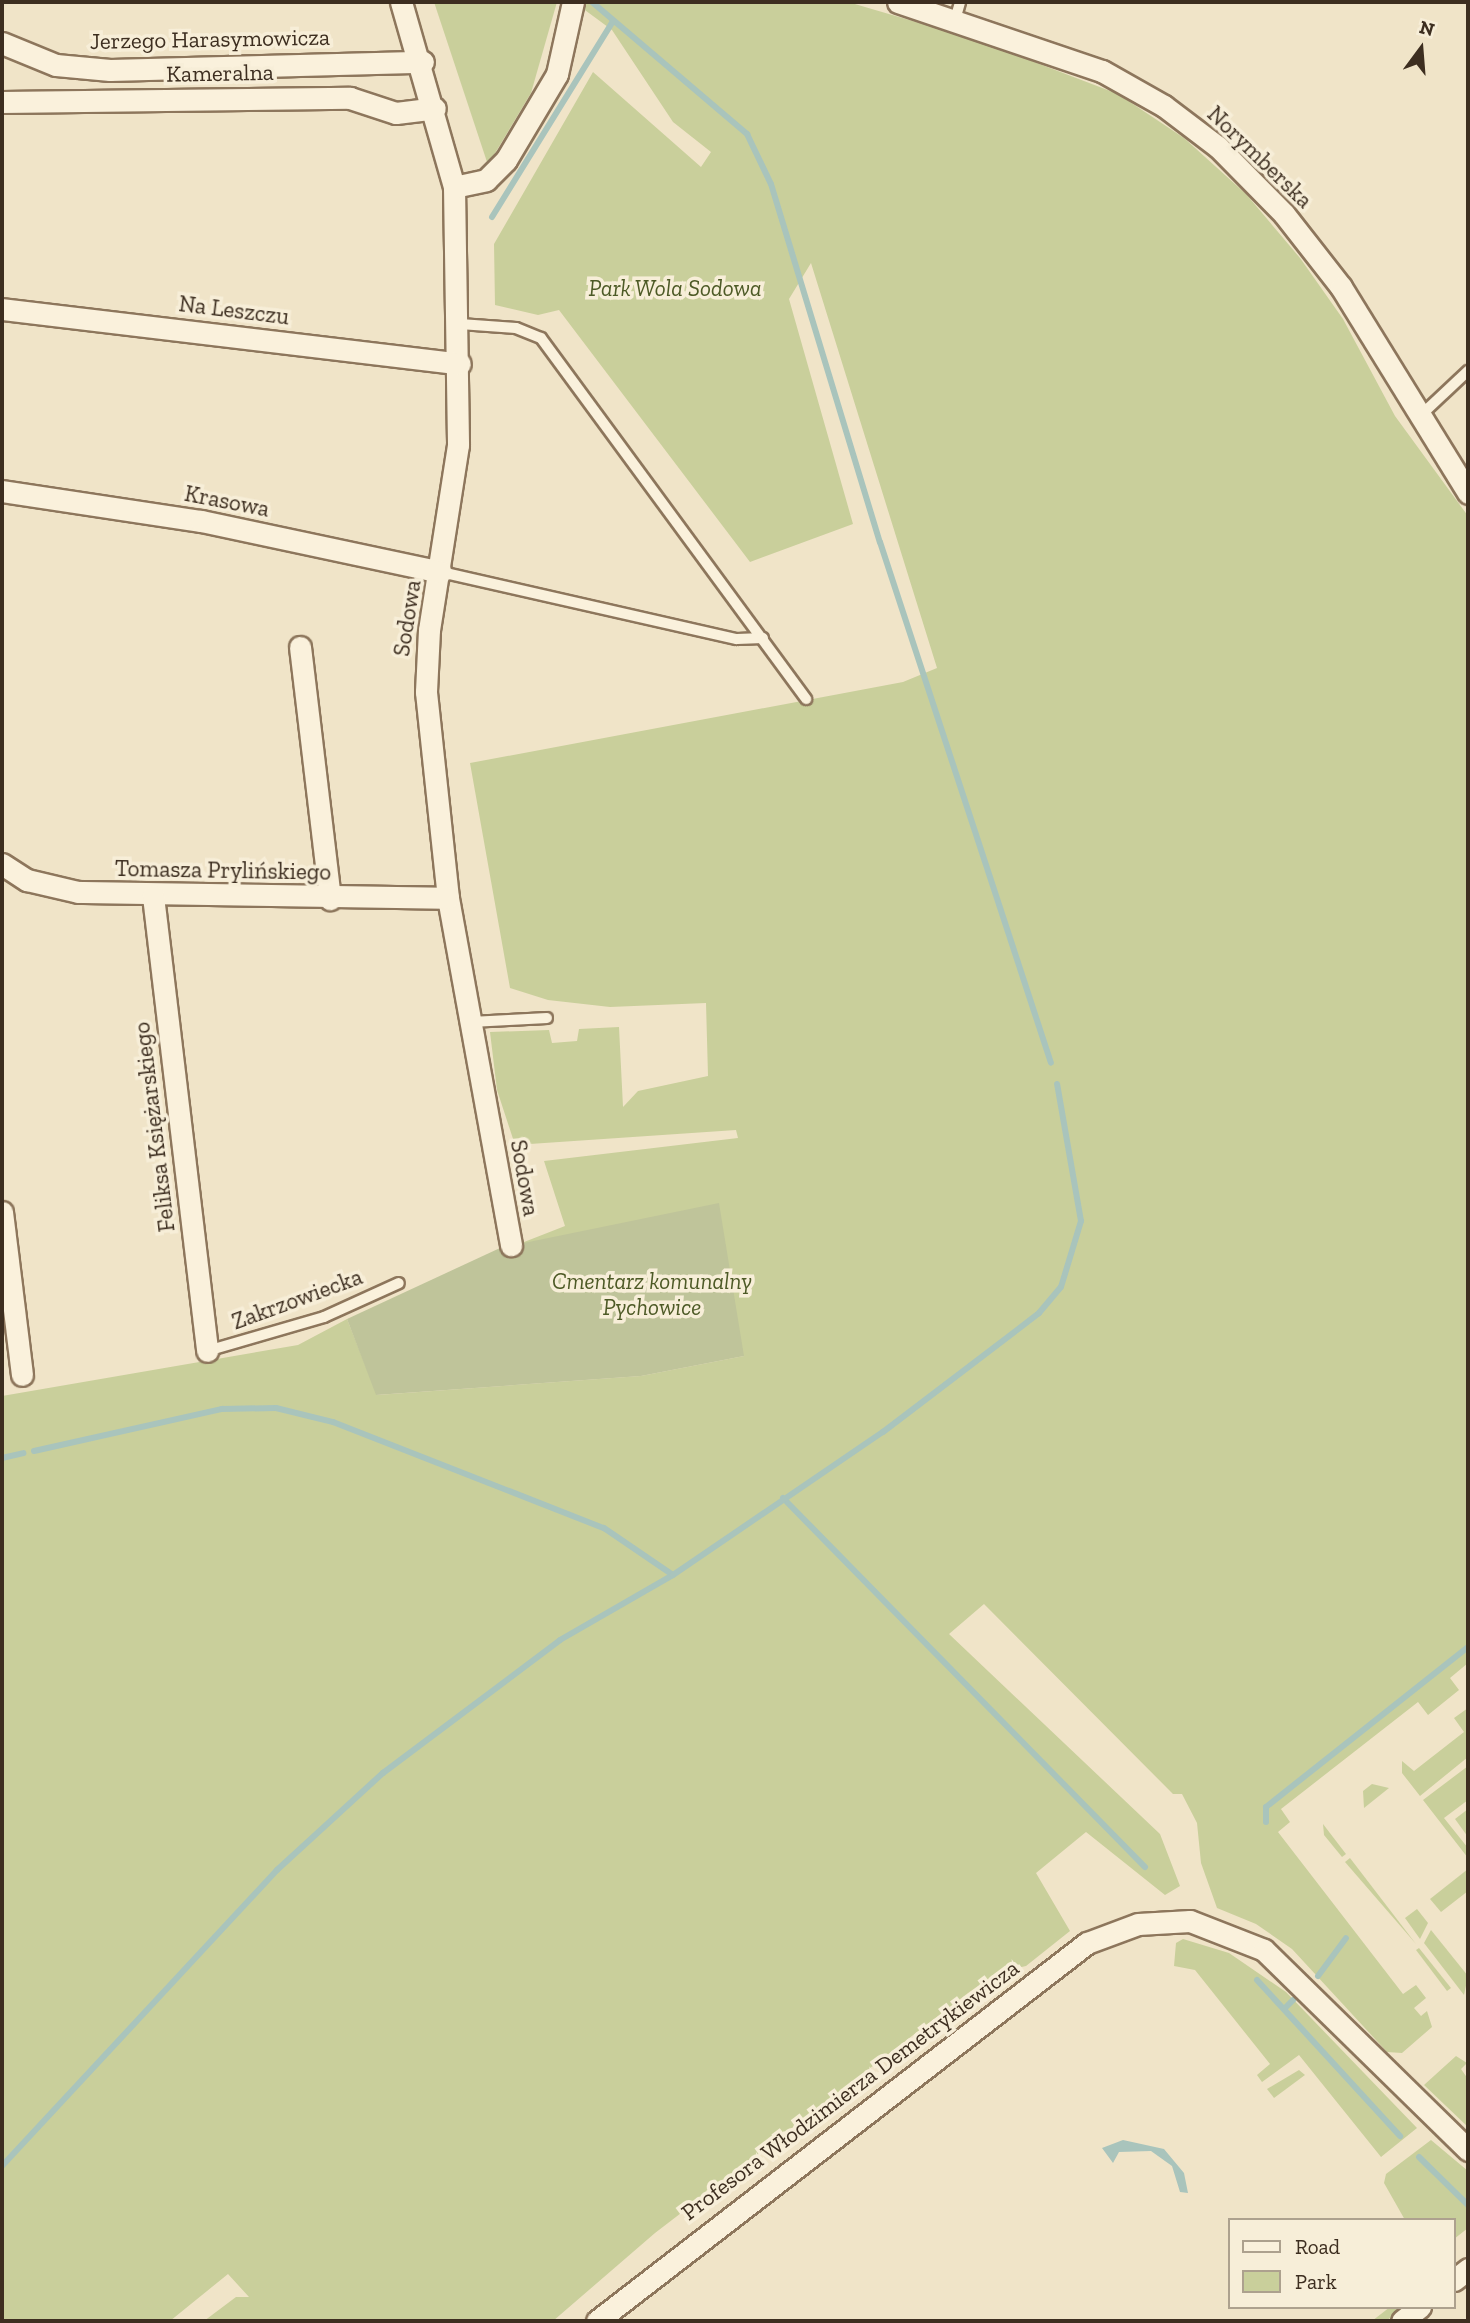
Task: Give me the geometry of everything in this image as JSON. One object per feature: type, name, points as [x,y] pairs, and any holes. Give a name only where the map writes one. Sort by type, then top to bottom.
[{"type":"street","name":"Sodowa","points":[[401,2],[423,62],[454,187],[460,324],[458,445],[425,666],[448,898],[511,1245]]},
{"type":"street","points":[[454,187],[486,180],[506,160],[557,74],[573,2]]},
{"type":"street","name":"Norymberska","points":[[898,2],[958,11],[1102,71],[1164,106],[1218,147],[1316,254],[1468,493]]},
{"type":"street","name":"Jerzego Harasymowicza","points":[[2,43],[56,65],[110,70],[423,62]]},
{"type":"street","name":"Kameralna","points":[[2,102],[351,98],[407,114],[435,108]]},
{"type":"street","name":"Na Leszczu","points":[[2,309],[460,364]]},
{"type":"street","name":"Krasowa","points":[[2,491],[201,521],[441,572]]},
{"type":"street","points":[[300,647],[330,899]]},
{"type":"street","name":"Tomasza Prylińskiego","points":[[2,864],[27,880],[78,892],[330,899],[448,898]]},
{"type":"street","name":"Feliksa Księżarskiego","points":[[153,896],[207,1352]]},
{"type":"street","points":[[2,1212],[22,1375]]},
{"type":"street","name":"Profesora Włodzimierza Demetrykiewicza","points":[[597,2321],[1087,1943],[1147,1922],[1190,1922],[1264,1950],[1468,2150]]},
{"type":"street","points":[[1402,2321],[1417,2309]]},
{"type":"lane","points":[[460,324],[516,328],[541,338],[806,699]]},
{"type":"lane","points":[[1420,416],[1468,371]]},
{"type":"lane","points":[[441,572],[737,639],[763,638]]},
{"type":"lane","points":[[471,1023],[547,1018]]},
{"type":"lane","name":"Zakrzowiecka","points":[[207,1352],[324,1317],[399,1283]]},
{"type":"green space","points":[[434,2],[557,2],[531,93],[488,165]]},
{"type":"green space","name":"Park Wola Sodowa","points":[[574,2],[848,2],[974,39],[1118,94],[1184,138],[1246,194],[1300,258],[1343,319],[1395,416],[1468,516],[1468,1663],[1450,1678],[1459,1690],[1428,1715],[1418,1702],[1281,1809],[1290,1822],[1278,1832],[1403,1994],[1416,1985],[1426,1998],[1414,2008],[1421,2016],[1427,2011],[1432,2027],[1402,2053],[1387,2052],[1292,1949],[1256,1924],[1217,1908],[1201,1863],[1197,1823],[1182,1794],[1173,1794],[984,1604],[949,1634],[1160,1834],[1180,1886],[1165,1895],[1086,1832],[1036,1873],[1070,1931],[1026,1966],[998,1972],[968,1993],[655,2233],[553,2321],[204,2321],[236,2297],[249,2297],[228,2274],[170,2321],[2,2321],[2,1396],[298,1345],[347,1319],[377,1395],[641,1376],[744,1356],[519,1244],[565,1226],[544,1161],[738,1138],[736,1130],[515,1145],[497,1090],[490,1032],[549,1030],[552,1043],[577,1041],[579,1029],[619,1027],[623,1107],[638,1091],[708,1076],[706,1003],[610,1007],[548,1000],[510,988],[470,763],[903,682],[937,668],[811,263],[789,299],[853,524],[750,562],[559,310],[538,315],[495,305],[494,244],[593,72],[701,167],[711,152],[673,122],[612,30]]},
{"type":"green space","name":"Cmentarz komunalny Pychowice","points":[[719,1203],[744,1356],[641,1376],[376,1395],[347,1319],[500,1248]]},
{"type":"green space","points":[[1468,1708],[1468,1757],[1420,1796],[1402,1773],[1402,1761],[1414,1771],[1464,1732],[1454,1718]]},
{"type":"green space","points":[[1468,1766],[1468,1800],[1444,1818],[1468,1848],[1468,1858],[1423,1800]]},
{"type":"green space","points":[[1372,1784],[1389,1788],[1364,1808],[1363,1791]]},
{"type":"green space","points":[[1468,1809],[1468,1837],[1455,1819]]},
{"type":"green space","points":[[1323,1824],[1346,1854],[1342,1857],[1324,1835]]},
{"type":"green space","points":[[1350,1858],[1416,1944],[1345,1862]]},
{"type":"green space","points":[[1468,1869],[1468,1891],[1441,1912],[1430,1899]]},
{"type":"green space","points":[[1417,1909],[1428,1923],[1420,1939],[1405,1918]]},
{"type":"green space","points":[[1431,1930],[1468,1976],[1464,1995],[1424,1943]]},
{"type":"green space","points":[[1183,1939],[1229,1953],[1286,1992],[1417,2128],[1381,2157],[1299,2055],[1262,2082],[1257,2075],[1270,2064],[1195,1970],[1174,1966],[1176,1943]]},
{"type":"green space","points":[[1419,1948],[1451,1988],[1447,1991],[1416,1950]]},
{"type":"green space","points":[[1456,2056],[1467,2063],[1461,2069],[1468,2079],[1468,2127],[1424,2085]]},
{"type":"green space","points":[[1299,2070],[1305,2075],[1274,2098],[1267,2089]]},
{"type":"green space","points":[[1431,2140],[1468,2171],[1468,2228],[1456,2237],[1456,2218],[1404,2218],[1384,2183],[1386,2174]]},
{"type":"green space","points":[[1387,2309],[1401,2309],[1386,2321],[1372,2321]]},
{"type":"water","points":[[1123,2140],[1164,2149],[1184,2173],[1188,2193],[1180,2192],[1172,2166],[1151,2151],[1119,2152],[1113,2163],[1102,2148]]},
{"type":"waterway","points":[[592,2],[747,134],[771,184],[880,542],[1051,1063]]},
{"type":"waterway","points":[[492,217],[613,21]]},
{"type":"waterway","points":[[2,2166],[277,1870],[383,1773],[560,1640],[673,1575],[883,1432],[1039,1313],[1061,1287],[1081,1221],[1057,1084]]},
{"type":"waterway","points":[[34,1451],[222,1409],[276,1408],[333,1422],[604,1528],[673,1575]]},
{"type":"waterway","points":[[2,1458],[23,1453]]},
{"type":"waterway","points":[[783,1498],[1145,1867]]},
{"type":"waterway","points":[[1266,1822],[1266,1807],[1468,1647]]},
{"type":"waterway","points":[[1318,1976],[1346,1938]]},
{"type":"waterway","points":[[1257,1980],[1400,2136]]},
{"type":"waterway","points":[[1284,2009],[1293,2000]]},
{"type":"waterway","points":[[1419,2157],[1468,2205]]}]
